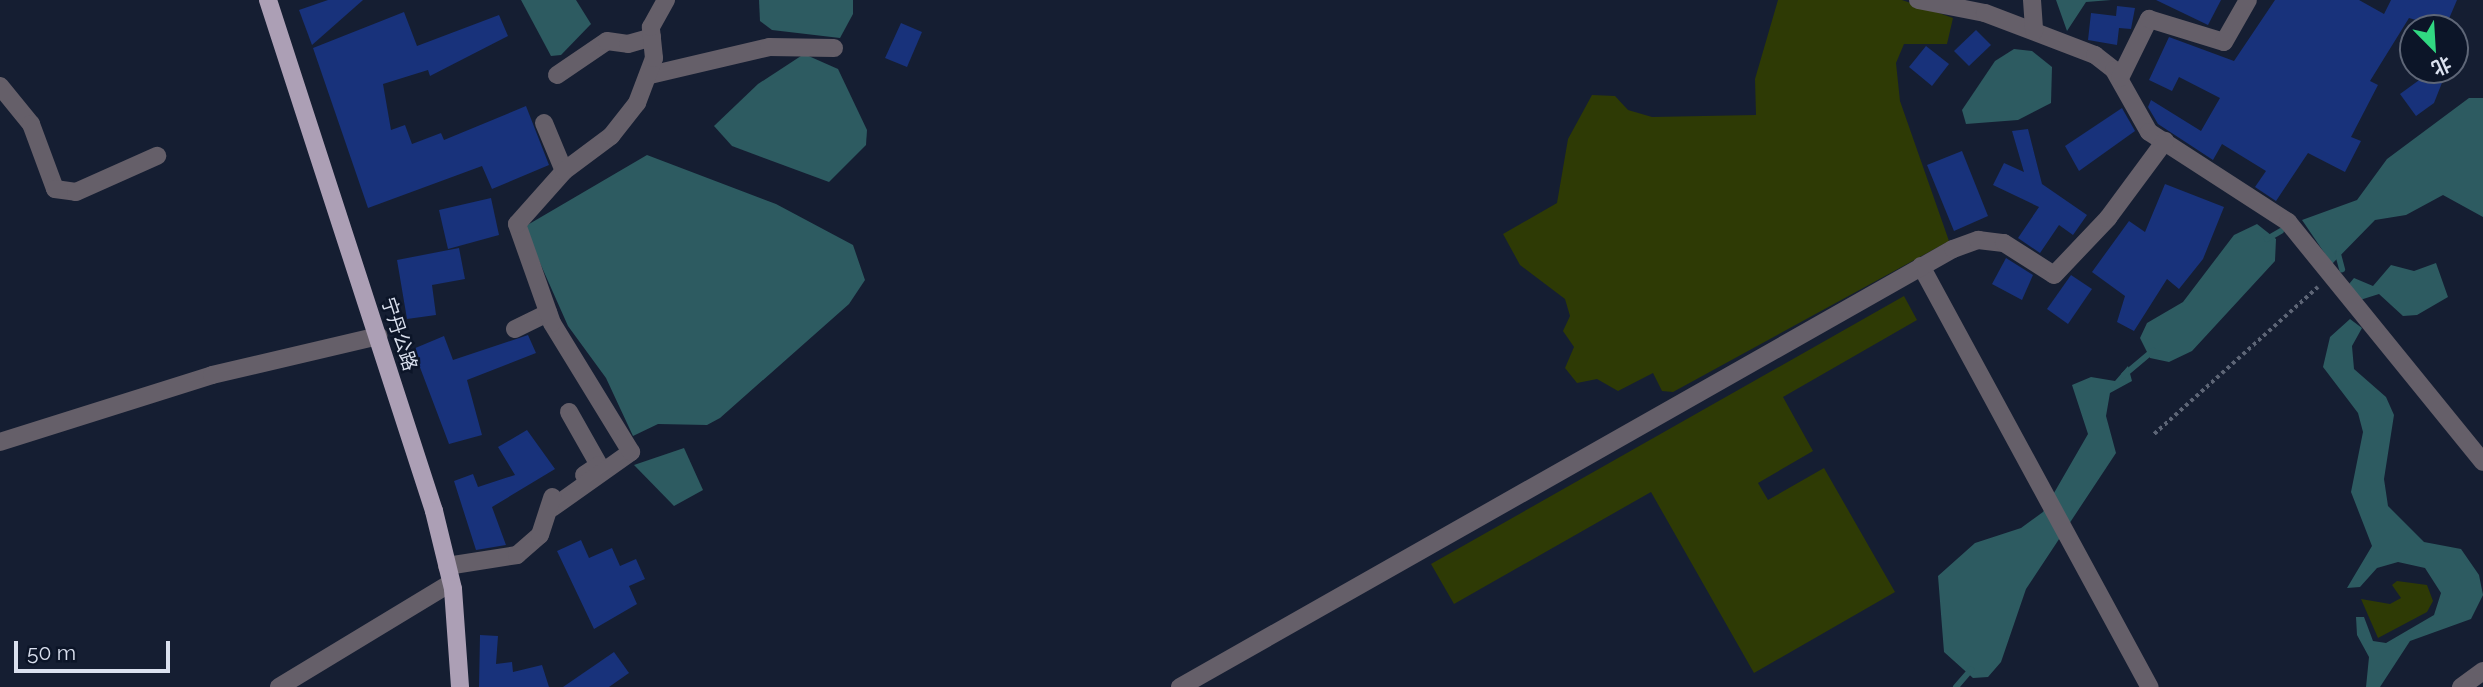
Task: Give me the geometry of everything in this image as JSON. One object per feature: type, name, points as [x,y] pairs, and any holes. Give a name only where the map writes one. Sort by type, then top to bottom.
[{"type":"main road","name":"宁丹公路","points":[[268,0],[378,337],[449,574],[460,687]]},
{"type":"street","points":[[552,508],[631,452],[548,313],[517,224],[564,171],[611,136],[650,75],[652,37],[666,0]]},
{"type":"street","points":[[1918,0],[1985,13],[2095,55],[2120,78],[2137,120],[2288,222],[2483,462]]},
{"type":"street","points":[[2032,0],[2034,31]]},
{"type":"street","points":[[2120,78],[2149,19],[2224,43],[2248,0]]},
{"type":"street","points":[[557,75],[607,41],[628,44],[652,37]]},
{"type":"street","points":[[650,75],[769,47],[834,48]]},
{"type":"street","points":[[0,86],[31,124],[55,190],[76,192],[158,156]]},
{"type":"street","points":[[544,123],[564,171]]},
{"type":"street","points":[[1180,687],[1922,266],[1978,240],[2004,243],[2054,275],[2108,218],[2165,141]]},
{"type":"street","points":[[1922,266],[2150,687]]},
{"type":"street","points":[[515,329],[548,313]]},
{"type":"street","points":[[0,443],[225,371],[378,337]]},
{"type":"street","points":[[279,687],[449,574],[517,555],[540,535],[552,508],[551,498],[599,465],[569,412]]},
{"type":"street","points":[[2461,687],[2483,671]]},
{"type":"path","points":[[2154,434],[2330,276]]},
{"type":"green space","points":[[1778,0],[1902,0],[1953,18],[1947,44],[1904,44],[1896,63],[1900,101],[1949,241],[1673,392],[1662,391],[1653,373],[1618,391],[1597,379],[1577,383],[1565,368],[1574,347],[1563,331],[1570,316],[1565,299],[1520,265],[1503,234],[1557,203],[1568,139],[1592,95],[1615,96],[1628,110],[1652,117],[1756,115],[1755,79]]},
{"type":"green space","points":[[1904,296],[1917,320],[1783,397],[1813,451],[1758,483],[1768,500],[1824,468],[1895,592],[1754,673],[1651,492],[1454,604],[1431,564]]},
{"type":"green space","points":[[2397,581],[2427,585],[2433,601],[2427,612],[2378,638],[2361,599],[2390,604],[2401,598],[2392,585]]},
{"type":"shaded area","points":[[521,0],[576,0],[591,24],[561,55],[551,56]]},
{"type":"shaded area","points":[[759,0],[853,0],[853,14],[840,38],[772,30],[760,21]]},
{"type":"shaded area","points":[[2056,0],[2111,0],[2086,2],[2067,31]]},
{"type":"shaded area","points":[[2014,49],[2032,51],[2052,67],[2051,103],[2018,120],[1966,124],[1962,110],[1995,61]]},
{"type":"shaded area","points":[[804,54],[838,69],[867,130],[866,145],[829,182],[732,146],[714,126],[758,84]]},
{"type":"shaded area","points":[[2469,98],[2483,98],[2483,217],[2443,195],[2406,215],[2375,220],[2332,264],[2302,220],[2357,200],[2387,159]]},
{"type":"shaded area","points":[[647,155],[776,204],[853,245],[865,280],[849,304],[720,418],[707,425],[658,424],[633,436],[606,378],[568,326],[524,227]]},
{"type":"shaded area","points":[[2257,224],[2276,239],[2275,261],[2192,351],[2169,362],[2150,358],[2140,338],[2147,323],[2183,302],[2234,235]]},
{"type":"shaded area","points":[[2436,263],[2448,297],[2417,315],[2403,316],[2379,294],[2360,300],[2349,284],[2354,278],[2373,286],[2391,265],[2414,271]]},
{"type":"shaded area","points":[[2350,319],[2362,328],[2352,346],[2354,369],[2386,397],[2394,415],[2384,479],[2388,506],[2424,542],[2461,549],[2479,575],[2483,595],[2471,619],[2410,641],[2380,687],[2366,687],[2369,657],[2357,635],[2356,617],[2364,617],[2373,641],[2386,643],[2434,615],[2441,593],[2425,568],[2398,562],[2377,568],[2360,587],[2347,588],[2372,546],[2351,492],[2363,432],[2358,413],[2323,367],[2330,337]]},
{"type":"shaded area","points":[[2128,366],[2132,381],[2110,393],[2106,416],[2116,453],[2026,589],[2001,662],[1988,677],[1973,678],[1944,652],[1938,576],[1975,543],[2021,528],[2043,512],[2088,434],[2072,385],[2091,377],[2115,381]]},
{"type":"shaded area","points":[[684,448],[703,490],[674,506],[634,465]]},
{"type":"building","points":[[328,0],[363,0],[312,45],[299,10]]},
{"type":"building","points":[[2156,0],[2221,0],[2208,25]]},
{"type":"building","points":[[2275,0],[2359,0],[2384,14],[2391,0],[2457,0],[2451,14],[2399,14],[2399,34],[2370,81],[2378,85],[2351,137],[2361,141],[2345,172],[2308,153],[2276,201],[2255,187],[2266,171],[2222,144],[2213,160],[2158,124],[2148,107],[2151,100],[2201,131],[2220,98],[2179,77],[2172,91],[2149,80],[2169,37],[2234,61]]},
{"type":"building","points":[[2117,6],[2135,8],[2131,29],[2119,28],[2117,45],[2088,40],[2091,13],[2116,16]]},
{"type":"building","points":[[404,12],[417,46],[499,15],[508,36],[430,76],[428,70],[383,84],[391,130],[405,125],[412,144],[441,133],[444,140],[526,106],[549,165],[492,189],[482,166],[368,208],[313,48]]},
{"type":"building","points":[[901,23],[922,32],[907,67],[885,58]]},
{"type":"building","points":[[1976,30],[1991,45],[1969,66],[1954,51]]},
{"type":"building","points":[[1926,46],[1949,64],[1932,86],[1909,67]]},
{"type":"building","points":[[2414,84],[2441,84],[2434,103],[2416,116],[2400,94]]},
{"type":"building","points":[[2122,108],[2135,131],[2079,171],[2065,146]]},
{"type":"building","points":[[2028,129],[2042,184],[2087,215],[2073,235],[2059,225],[2040,253],[2018,238],[2039,207],[1993,185],[2004,163],[2024,172],[2012,131]]},
{"type":"building","points":[[1962,151],[1988,216],[1954,231],[1927,165]]},
{"type":"building","points":[[2165,184],[2224,207],[2203,259],[2179,289],[2167,279],[2134,331],[2117,322],[2125,296],[2092,272],[2129,221],[2145,232]]},
{"type":"building","points":[[491,198],[499,235],[448,249],[439,210]]},
{"type":"building","points":[[459,248],[465,279],[432,285],[436,315],[407,319],[397,260]]},
{"type":"building","points":[[2006,258],[2033,275],[2022,300],[1992,284]]},
{"type":"building","points":[[2071,275],[2092,289],[2068,324],[2047,309]]},
{"type":"building","points":[[528,335],[536,353],[467,380],[482,435],[449,444],[413,349],[444,336],[453,360]]},
{"type":"building","points":[[527,430],[555,469],[492,507],[506,545],[476,550],[454,481],[473,474],[478,487],[515,475],[498,447]]},
{"type":"building","points":[[581,540],[589,558],[612,548],[620,566],[636,559],[645,579],[629,586],[637,604],[594,629],[557,551]]},
{"type":"building","points":[[480,635],[498,636],[496,664],[512,662],[513,672],[542,665],[549,687],[479,687]]},
{"type":"building","points":[[614,652],[629,673],[609,687],[563,687]]},
{"type":"waterway","points":[[2267,239],[2281,231]]},
{"type":"waterway","points":[[2338,254],[2342,269]]},
{"type":"waterway","points":[[2124,375],[2153,351]]},
{"type":"waterway","points":[[1956,687],[1971,670]]}]
